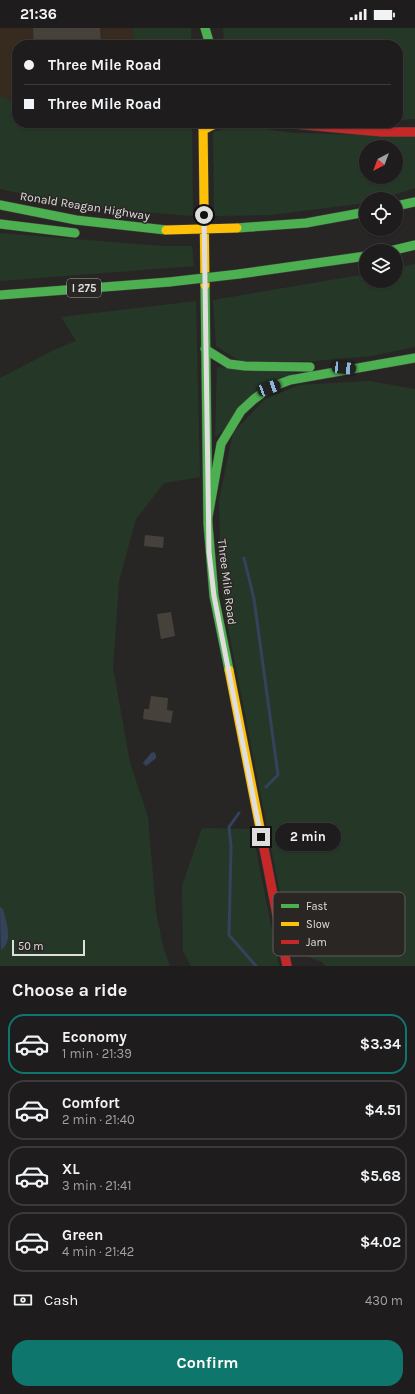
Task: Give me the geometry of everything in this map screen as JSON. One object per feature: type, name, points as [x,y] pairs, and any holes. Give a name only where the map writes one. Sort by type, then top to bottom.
[{"type":"main road","points":[[203,40],[204,28]]},
{"type":"main road","points":[[204,28],[208,40]]},
{"type":"main road","name":"Three Mile Road","points":[[203,128],[209,552],[214,596],[273,895]]},
{"type":"main road","points":[[338,128],[382,132],[415,132]]},
{"type":"main road","points":[[403,205],[415,202]]},
{"type":"main road","name":"Ronald Reagan Highway","points":[[0,205],[76,220],[166,230]]},
{"type":"main road","points":[[123,235],[166,230],[237,228],[306,223],[359,213]]},
{"type":"main road","points":[[0,224],[86,234]]},
{"type":"main road","points":[[403,248],[415,246]]},
{"type":"main road","name":"I 275","points":[[0,296],[169,282],[239,274],[359,257]]},
{"type":"main road","points":[[205,349],[229,364],[244,366],[332,367],[356,369]]},
{"type":"main road","points":[[208,517],[221,444],[241,411],[269,388],[290,380],[415,358]]},
{"type":"main road","name":"Three Mile Road","points":[[285,956],[287,966]]},
{"type":"shaded area","points":[[0,28],[133,28],[134,40],[12,40],[12,100],[0,96]]},
{"type":"green space","points":[[133,28],[191,28],[191,40],[134,40]]},
{"type":"green space","points":[[223,28],[415,28],[415,119],[403,120],[403,40],[224,40]]},
{"type":"green space","points":[[0,96],[12,100],[12,128],[192,128],[193,216],[90,208],[0,189]]},
{"type":"green space","points":[[228,128],[259,128],[293,133],[415,136],[415,188],[403,192],[359,192],[359,204],[270,215],[214,216],[213,132]]},
{"type":"green space","points":[[0,233],[162,246],[192,246],[194,266],[0,281]]},
{"type":"green space","points":[[415,264],[415,347],[371,356],[314,361],[240,361],[216,346],[213,300],[359,275],[359,288],[403,288],[403,267]]},
{"type":"green space","points":[[196,301],[200,477],[164,483],[136,519],[119,581],[113,668],[130,763],[148,817],[156,911],[163,947],[170,966],[0,966],[0,378],[54,350],[76,341],[61,317]]},
{"type":"green space","points":[[217,367],[296,373],[215,437]]},
{"type":"green space","points":[[369,381],[415,389],[415,966],[325,966],[322,962],[306,956],[405,956],[405,892],[280,892],[225,612],[218,558],[220,540],[219,500],[233,433],[265,399],[299,385]]},
{"type":"green space","points":[[202,828],[252,829],[273,936],[273,956],[277,956],[279,966],[191,966],[183,951],[182,886]]},
{"type":"water","points":[[154,752],[156,758],[146,766],[143,763],[151,753]]},
{"type":"water","points":[[0,907],[3,909],[8,931],[7,942],[1,950]]},
{"type":"building","points":[[33,28],[100,28],[101,40],[34,40]]},
{"type":"building","points":[[145,535],[164,537],[163,548],[144,546]]},
{"type":"building","points":[[171,612],[175,636],[161,639],[157,614]]},
{"type":"building","points":[[151,696],[168,698],[167,710],[173,711],[171,723],[143,719],[144,709],[149,709]]},
{"type":"waterway","points":[[244,558],[254,599],[278,775],[266,787]]},
{"type":"waterway","points":[[239,813],[229,827],[231,846],[229,935],[256,966]]},
{"type":"traffic: fast","points":[[205,28],[209,40]]},
{"type":"traffic: fast","points":[[403,205],[415,202]]},
{"type":"traffic: fast","points":[[0,205],[76,220],[166,230]]},
{"type":"traffic: fast","points":[[237,228],[306,223],[359,213]]},
{"type":"traffic: fast","points":[[0,224],[75,233]]},
{"type":"traffic: fast","points":[[403,248],[415,245]]},
{"type":"traffic: fast","points":[[239,274],[359,257]]},
{"type":"traffic: fast","points":[[169,282],[239,274]]},
{"type":"traffic: fast","points":[[0,295],[169,282]]},
{"type":"traffic: fast","points":[[205,285],[208,524],[214,596],[229,670]]},
{"type":"traffic: fast","points":[[205,349],[229,364],[245,366],[310,367]]},
{"type":"traffic: fast","points":[[208,517],[221,444],[241,411],[254,399],[269,388],[290,380],[415,358]]},
{"type":"traffic: slow","points":[[203,128],[205,285]]},
{"type":"traffic: slow","points":[[203,130],[207,128]]},
{"type":"traffic: slow","points":[[166,230],[237,228]]},
{"type":"traffic: slow","points":[[229,670],[261,833]]},
{"type":"traffic: jam","points":[[338,128],[382,132],[415,132]]},
{"type":"traffic: jam","points":[[261,833],[273,894]]},
{"type":"traffic: jam","points":[[285,956],[287,966]]},
{"type":"route","points":[[204,215],[205,364],[209,552],[214,596],[261,837]]}]
